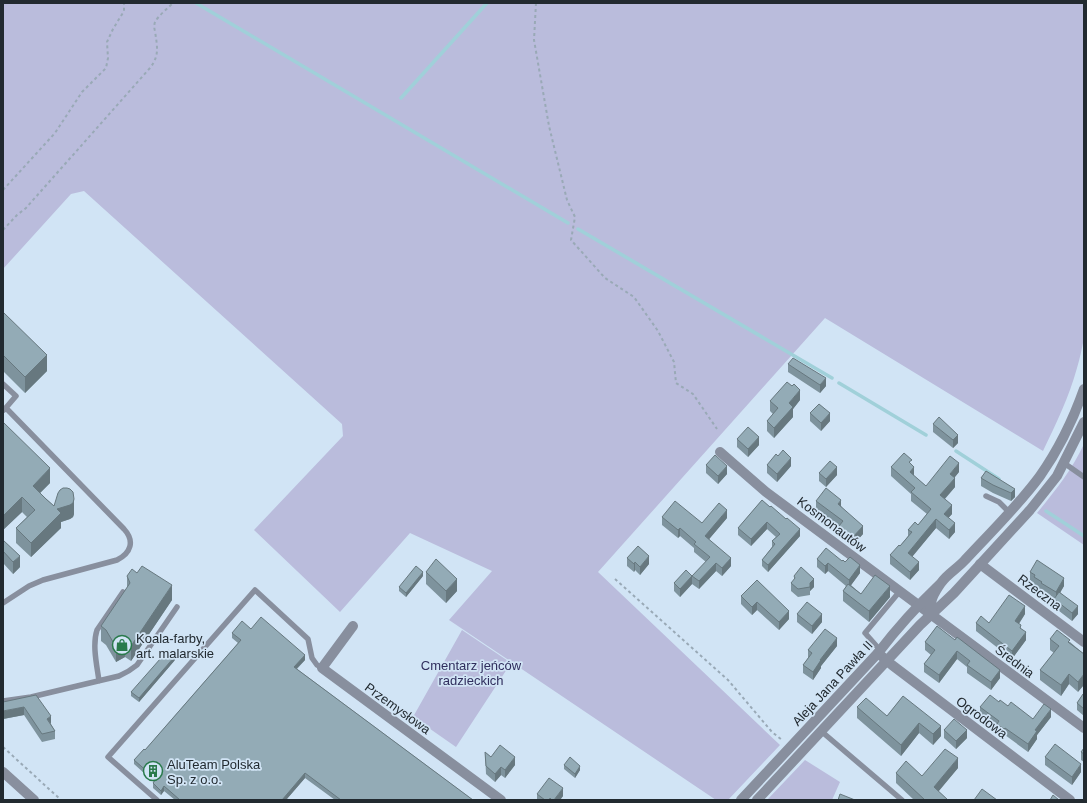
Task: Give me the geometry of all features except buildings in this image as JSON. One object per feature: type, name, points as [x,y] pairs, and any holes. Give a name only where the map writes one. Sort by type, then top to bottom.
[{"type":"street","name":"Aleja Jana Pawła II","points":[[741,800],[879,652],[918,605],[962,563],[1031,487],[1056,452],[1074,416],[1084,389]]},
{"type":"street","name":"Aleja Jana Pawła II","points":[[757,800],[930,614],[954,592],[1042,496],[1057,476],[1084,422]]},
{"type":"street","name":"Kosmonautów","points":[[720,452],[762,489],[930,614]]},
{"type":"street","points":[[1009,512],[1012,519],[1012,527],[1009,533]]},
{"type":"street","points":[[962,563],[968,561],[980,564]]},
{"type":"street","name":"Rzeczna","points":[[980,564],[1084,642]]},
{"type":"street","name":"Aleja Jana Pawła II","points":[[930,614],[932,599],[941,583]]},
{"type":"street","name":"Średnia","points":[[930,614],[1084,728]]},
{"type":"street","points":[[322,668],[353,626]]},
{"type":"street","name":"Ogrodowa","points":[[879,652],[886,661],[1070,800]]},
{"type":"street","name":"Przemysłowa","points":[[322,668],[397,725],[501,800]]},
{"type":"street","points":[[790,747],[799,755]]},
{"type":"street","points":[[3,772],[34,800]]},
{"type":"lane","points":[[3,384],[16,396],[4,409],[124,529],[129,536],[130,544],[126,554],[117,560],[43,580],[29,586],[3,603]]},
{"type":"lane","points":[[1064,463],[1084,477]]},
{"type":"lane","points":[[986,496],[999,502],[1009,512]]},
{"type":"lane","points":[[157,800],[108,757],[254,590],[308,638],[312,658],[317,665],[322,668]]},
{"type":"lane","points":[[879,652],[865,633],[900,591]]},
{"type":"lane","points":[[99,681],[95,643],[97,630],[123,592]]},
{"type":"lane","points":[[3,701],[31,697],[99,681],[119,676],[132,670],[137,665],[177,606]]},
{"type":"lane","points":[[821,731],[902,800]]},
{"type":"path","points":[[3,190],[55,134],[82,92],[106,68],[108,58],[107,42],[124,11],[124,3]]},
{"type":"path","points":[[3,230],[26,208],[155,61],[157,48],[154,28],[155,22],[173,3]]},
{"type":"path","points":[[536,3],[534,40],[549,126],[567,200],[575,216],[570,240],[605,278],[634,297],[658,331],[674,362],[676,383],[693,394],[717,429]]},
{"type":"path","points":[[615,579],[728,680],[772,732],[790,747]]},
{"type":"path","points":[[3,747],[61,800]]},
{"type":"green space","points":[[3,3],[1084,3],[1084,338],[1070,389],[1043,451],[825,318],[598,572],[780,745],[728,800],[716,800],[449,620],[492,571],[410,533],[340,612],[254,530],[343,436],[342,424],[84,191],[71,194],[3,269]]},
{"type":"green space","points":[[1084,444],[1084,545],[1037,513],[1069,471]]},
{"type":"green space","name":"Cmentarz jeńców radzieckich","points":[[462,630],[511,663],[456,747],[413,717]]},
{"type":"green space","points":[[805,760],[840,782],[832,800],[767,800]]},
{"type":"waterway","points":[[196,3],[568,223]]},
{"type":"waterway","points":[[401,98],[487,3]]},
{"type":"waterway","points":[[578,229],[832,378]]},
{"type":"waterway","points":[[839,383],[926,435]]},
{"type":"waterway","points":[[956,451],[999,479]]},
{"type":"waterway","points":[[1046,511],[1084,536]]},
{"type":"place","name":"Koala-farby, art. malarskie","points":[[122,645]]},
{"type":"place","name":"AluTeam Polska Sp. z o.o.","points":[[153,771]]}]
